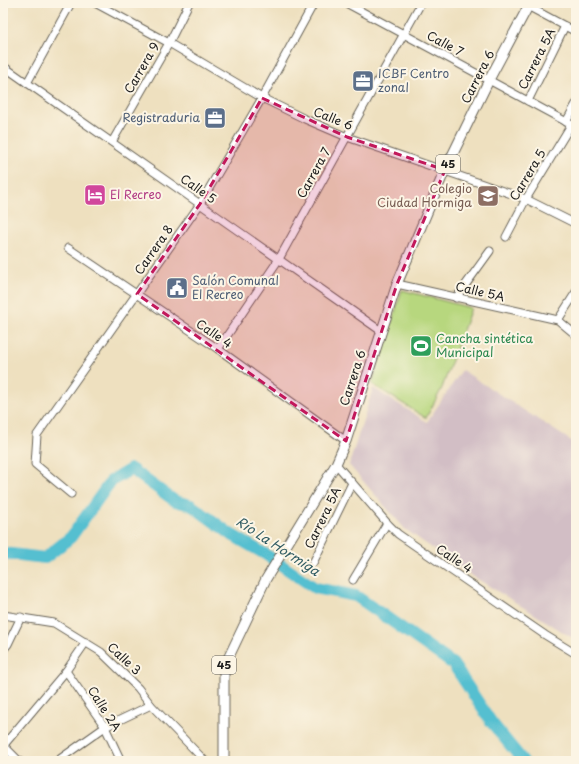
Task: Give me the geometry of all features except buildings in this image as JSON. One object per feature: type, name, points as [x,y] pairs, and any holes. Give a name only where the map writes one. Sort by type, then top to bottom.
[{"type":"main road","name":"Carrera 6","points":[[224,761],[224,667],[266,579],[336,464],[346,441],[397,284],[445,170],[527,4]]},
{"type":"street","points":[[27,83],[71,3]]},
{"type":"street","name":"Calle 6","points":[[95,3],[169,43],[262,98],[304,119],[347,137],[526,199],[576,224]]},
{"type":"street","name":"Carrera 9","points":[[112,142],[169,43],[189,3]]},
{"type":"street","name":"Carrera 8","points":[[71,494],[35,464],[37,435],[200,204],[262,98],[314,3]]},
{"type":"street","name":"Calle 7","points":[[346,3],[571,125]]},
{"type":"street","name":"Carrera 7","points":[[218,349],[279,259],[421,3]]},
{"type":"street","points":[[527,4],[576,32]]},
{"type":"street","name":"Carrera 5A","points":[[528,101],[565,26]]},
{"type":"street","name":"Calle 5","points":[[3,66],[381,331]]},
{"type":"street","name":"Carrera 5","points":[[506,237],[526,199],[571,125],[576,104]]},
{"type":"street","name":"Calle 4","points":[[68,248],[218,349],[346,441]]},
{"type":"street","points":[[456,298],[490,251]]},
{"type":"street","name":"Calle 5A","points":[[397,284],[558,320]]},
{"type":"street","points":[[576,292],[558,320],[576,335]]},
{"type":"street","name":"Calle 4","points":[[336,464],[398,534],[545,635],[575,653]]},
{"type":"street","name":"Carrera 5A","points":[[314,563],[352,483]]},
{"type":"street","points":[[353,580],[387,523]]},
{"type":"street","name":"Calle 3","points":[[3,615],[54,623],[101,652],[138,688],[151,705],[205,761]]},
{"type":"street","points":[[3,650],[8,644],[21,617]]},
{"type":"street","points":[[19,761],[3,745],[66,671],[86,642]]},
{"type":"street","name":"Calle 2A","points":[[66,671],[105,728],[121,761]]},
{"type":"street","points":[[57,761],[105,728],[151,705]]},
{"type":"highlighted area","points":[[262,98],[347,137],[445,170],[397,284],[346,441],[137,294],[200,204]]},
{"type":"shaded area","points":[[462,370],[576,444],[576,640],[463,570],[405,529],[349,465],[373,388],[427,422]]},
{"type":"green space","name":"Cancha sintética Municipal","points":[[402,290],[471,308],[442,388],[426,418],[372,384]]},
{"type":"waterway","name":"Río La Hormiga","points":[[3,553],[45,558],[71,537],[111,481],[131,469],[175,501],[191,505],[232,535],[265,554],[315,588],[356,596],[453,664],[492,723],[523,761]]},
{"type":"place","name":"ICBF Centro zonal","points":[[363,81]]},
{"type":"place","name":"Registraduria","points":[[215,118]]},
{"type":"place","name":"El Recreo","points":[[95,195]]},
{"type":"place","name":"Colegio Ciudad Hormiga","points":[[488,196]]},
{"type":"place","name":"Salón Comunal El Recreo","points":[[177,288]]},
{"type":"place","name":"Cancha sintética Municipal","points":[[421,346]]}]
